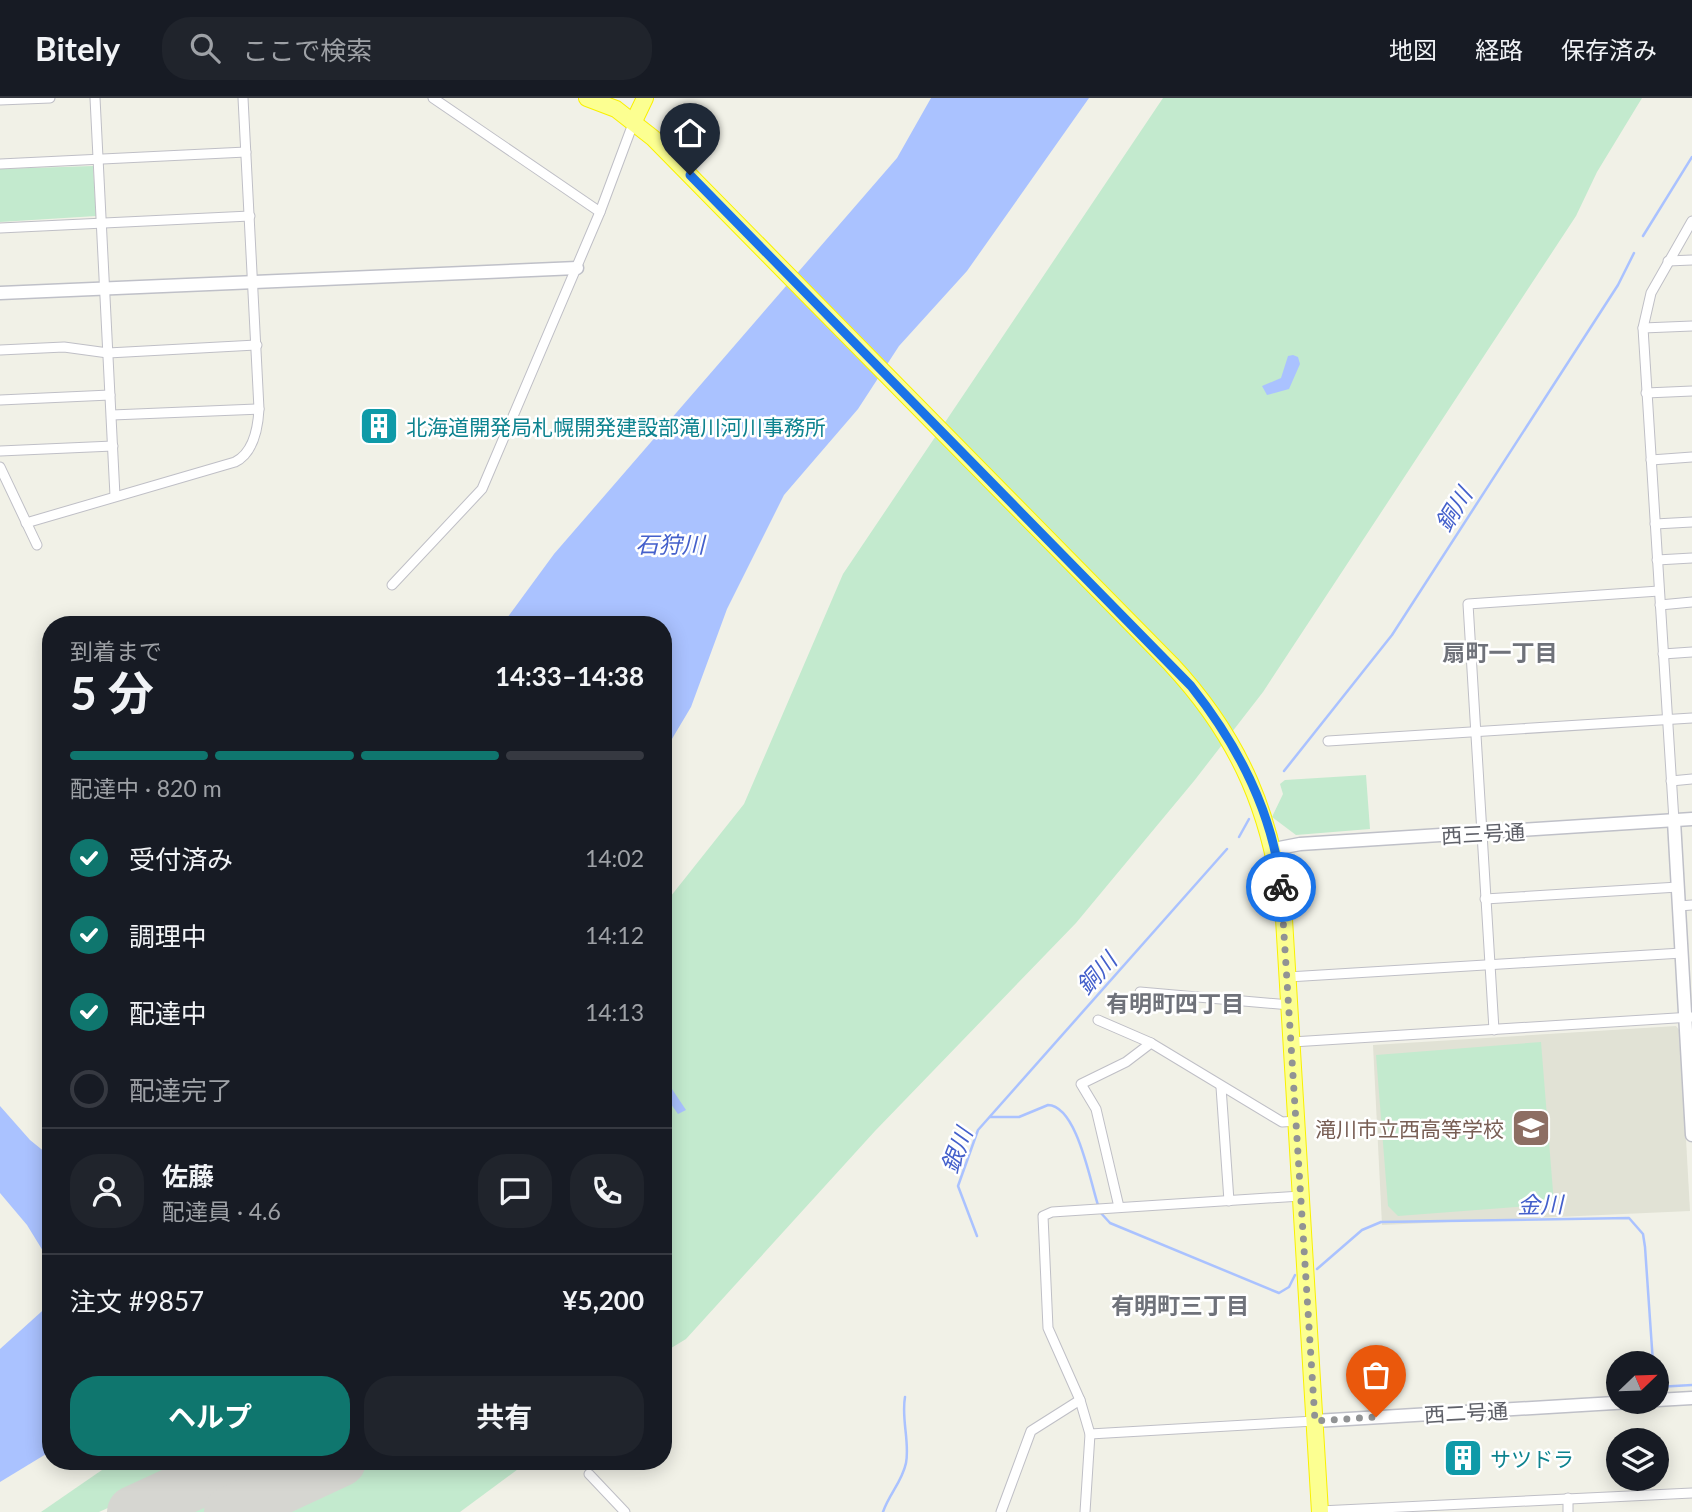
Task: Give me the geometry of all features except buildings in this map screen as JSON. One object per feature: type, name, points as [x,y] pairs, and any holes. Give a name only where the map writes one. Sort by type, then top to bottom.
[{"type":"highway","points":[[587,98],[617,109],[634,121],[735,221],[1171,664],[1210,709],[1239,759],[1263,809],[1274,849],[1284,919],[1320,1512]]},
{"type":"highway","points":[[634,121],[645,98]]},
{"type":"street","points":[[0,100],[50,98]]},
{"type":"street","points":[[95,98],[115,496]]},
{"type":"street","points":[[26,523],[242,458],[258,426],[259,409],[243,98]]},
{"type":"street","points":[[433,98],[600,212]]},
{"type":"street","points":[[392,585],[482,489],[577,268],[634,121]]},
{"type":"street","points":[[0,164],[246,152]]},
{"type":"street","points":[[0,228],[250,216]]},
{"type":"street","points":[[1692,221],[1651,293],[1643,328],[1678,887],[1686,906],[1692,1135]]},
{"type":"street","points":[[1668,261],[1692,260]]},
{"type":"street","points":[[0,293],[577,268]]},
{"type":"street","points":[[1643,328],[1692,326]]},
{"type":"street","points":[[0,350],[64,347],[108,353],[257,345]]},
{"type":"street","points":[[1646,393],[1692,391]]},
{"type":"street","points":[[0,400],[110,395]]},
{"type":"street","points":[[111,415],[259,409]]},
{"type":"street","points":[[0,451],[113,446]]},
{"type":"street","points":[[1651,460],[1692,457]]},
{"type":"street","points":[[0,467],[37,545]]},
{"type":"street","points":[[1655,524],[1692,522]]},
{"type":"street","points":[[1657,560],[1692,558]]},
{"type":"street","points":[[1494,1030],[1468,604],[1659,591]]},
{"type":"street","points":[[1660,605],[1692,602]]},
{"type":"street","points":[[1663,654],[1692,652]]},
{"type":"street","points":[[1328,741],[1692,718]]},
{"type":"street","points":[[1671,781],[1692,779]]},
{"type":"street","name":"西三号通","points":[[1274,849],[1300,844],[1692,819]]},
{"type":"street","points":[[1485,899],[1678,887]]},
{"type":"street","points":[[1288,978],[1490,965],[1685,948]]},
{"type":"street","points":[[1140,992],[1290,1005]]},
{"type":"street","points":[[1292,1042],[1689,1017]]},
{"type":"street","points":[[1098,1020],[1151,1043],[1282,1122],[1297,1121]]},
{"type":"street","points":[[1119,1207],[1096,1109],[1081,1084],[1126,1062],[1151,1043]]},
{"type":"street","points":[[1221,1087],[1229,1201]]},
{"type":"street","points":[[1085,1512],[1090,1434],[1080,1401],[1048,1328],[1042,1220],[1052,1212],[1301,1196]]},
{"type":"street","points":[[1670,1399],[1692,1398]]},
{"type":"street","points":[[1001,1512],[1031,1431],[1080,1401]]},
{"type":"street","name":"西二号通","points":[[1090,1434],[1606,1404]]},
{"type":"street","points":[[589,1474],[625,1512]]},
{"type":"street","points":[[1320,1512],[1452,1508],[1567,1498],[1692,1493]]},
{"type":"street","points":[[1567,1498],[1568,1512]]},
{"type":"shaded area","name":"滝川市立西高等学校","points":[[1676,1026],[1680,1031],[1690,1211],[1382,1225],[1373,1045]]},
{"type":"green space","points":[[1163,98],[1642,98],[1597,172],[1576,216],[1263,692],[1194,781],[1076,923],[875,1131],[686,1339],[672,1348],[672,895],[744,804],[843,574]]},
{"type":"green space","points":[[93,166],[96,216],[0,222],[0,169]]},
{"type":"green space","points":[[1366,775],[1370,829],[1296,835],[1272,817],[1283,794],[1280,784],[1285,780]]},
{"type":"green space","points":[[1541,1042],[1554,1204],[1398,1216],[1388,1206],[1376,1055]]},
{"type":"green space","points":[[102,1470],[192,1470],[99,1512],[41,1512]]},
{"type":"green space","points":[[203,1470],[236,1470],[155,1512],[108,1512]]},
{"type":"green space","points":[[262,1470],[517,1470],[460,1512],[162,1512]]},
{"type":"water","name":"石狩川","points":[[931,98],[1089,98],[967,271],[899,346],[858,409],[784,495],[727,609],[691,707],[672,739],[672,616],[509,616],[554,554],[897,158]]},
{"type":"water","points":[[1288,356],[1298,357],[1300,364],[1289,389],[1267,395],[1262,386],[1281,378]]},
{"type":"water","points":[[672,1089],[686,1110],[678,1114],[672,1106]]},
{"type":"water","points":[[0,1106],[42,1150],[42,1249],[27,1225],[0,1193]]},
{"type":"water","points":[[42,1311],[42,1456],[0,1482],[0,1349]]},
{"type":"waterway","name":"銅川","points":[[1643,236],[1692,157]]},
{"type":"waterway","name":"銅川","points":[[1284,771],[1392,635],[1618,285],[1634,253]]},
{"type":"waterway","name":"銅川","points":[[1239,837],[1249,819]]},
{"type":"waterway","name":"銅川","points":[[977,1236],[958,1186],[978,1130],[1227,849]]},
{"type":"waterway","name":"金川","points":[[990,1117],[1019,1117],[1048,1105],[1058,1109],[1067,1118],[1081,1146],[1098,1205]]},
{"type":"waterway","name":"金川","points":[[1100,1212],[1110,1223],[1279,1293],[1289,1287],[1295,1275]]},
{"type":"waterway","name":"金川","points":[[1317,1269],[1362,1230],[1381,1222],[1629,1218],[1643,1234],[1652,1351]]},
{"type":"waterway","name":"金川","points":[[1670,1386],[1692,1385]]},
{"type":"waterway","name":"銀川","points":[[883,1512],[906,1463],[905,1397]]},
{"type":"runway","points":[[133,1512],[224,1470]]},
{"type":"runway","points":[[230,1512],[321,1470]]},
{"type":"way so far","points":[[1281,887],[1315,1421],[1376,1417]]},
{"type":"place","name":"北海道開発局札幌開発建設部滝川河川事務所","points":[[379,426]]},
{"type":"place","name":"滝川市立西高等学校","points":[[1531,1128]]},
{"type":"place","name":"サツドラ","points":[[1463,1458]]},
{"type":"district","name":"扇町一丁目","points":[[1500,652]]},
{"type":"district","name":"有明町四丁目","points":[[1175,1003]]},
{"type":"district","name":"有明町三丁目","points":[[1180,1305]]},
{"type":"route","points":[[690,175],[1191,686],[1226,733],[1247,773],[1263,809],[1281,887]]}]
